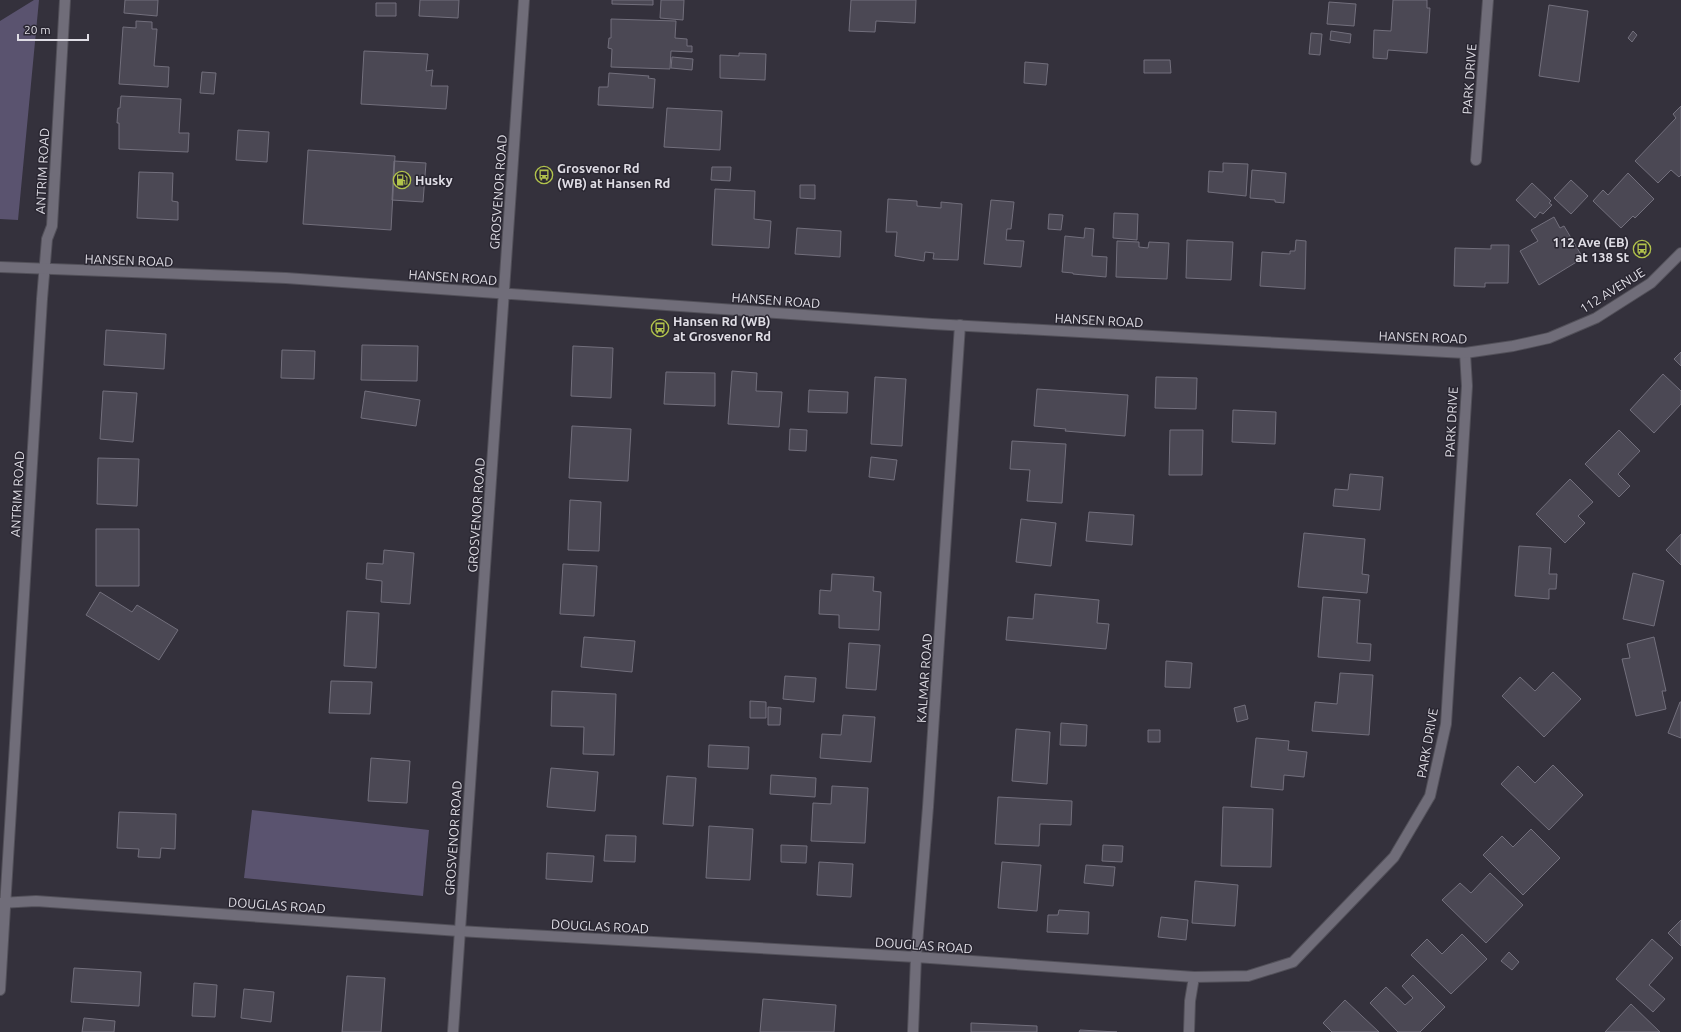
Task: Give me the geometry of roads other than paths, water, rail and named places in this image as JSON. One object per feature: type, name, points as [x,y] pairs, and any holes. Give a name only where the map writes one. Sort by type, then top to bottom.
[{"type":"street","name":"ANTRIM ROAD","points":[[0,990],[3,903],[44,270],[47,239],[52,226],[65,0]]},
{"type":"street","name":"GROSVENOR ROAD","points":[[453,1032],[505,294],[524,0]]},
{"type":"street","name":"PARK DRIVE","points":[[1476,160],[1488,0]]},
{"type":"street","name":"112 AVENUE","points":[[1549,338],[1596,318],[1651,283],[1681,253]]},
{"type":"street","name":"HANSEN ROAD","points":[[0,267],[44,270],[286,278],[932,324],[1465,353],[1513,346],[1549,338]]},
{"type":"street","name":"KALMAR ROAD","points":[[913,1032],[916,957],[928,807],[960,325]]},
{"type":"street","name":"PARK DRIVE","points":[[1194,977],[1248,976],[1293,962],[1394,857],[1430,796],[1446,724],[1467,386],[1465,353]]},
{"type":"street","name":"DOUGLAS ROAD","points":[[3,903],[36,901],[459,931],[916,957],[1194,977]]},
{"type":"street","points":[[1189,1032],[1190,1001],[1194,977]]},
{"type":"place","name":"Grosvenor Rd (WB) at Hansen Rd","points":[[544,175]]},
{"type":"place","name":"Husky","points":[[402,180]]},
{"type":"place","name":"112 Ave (EB) at 138 St","points":[[1642,249]]},
{"type":"place","name":"Hansen Rd (WB) at Grosvenor Rd","points":[[660,328]]}]
